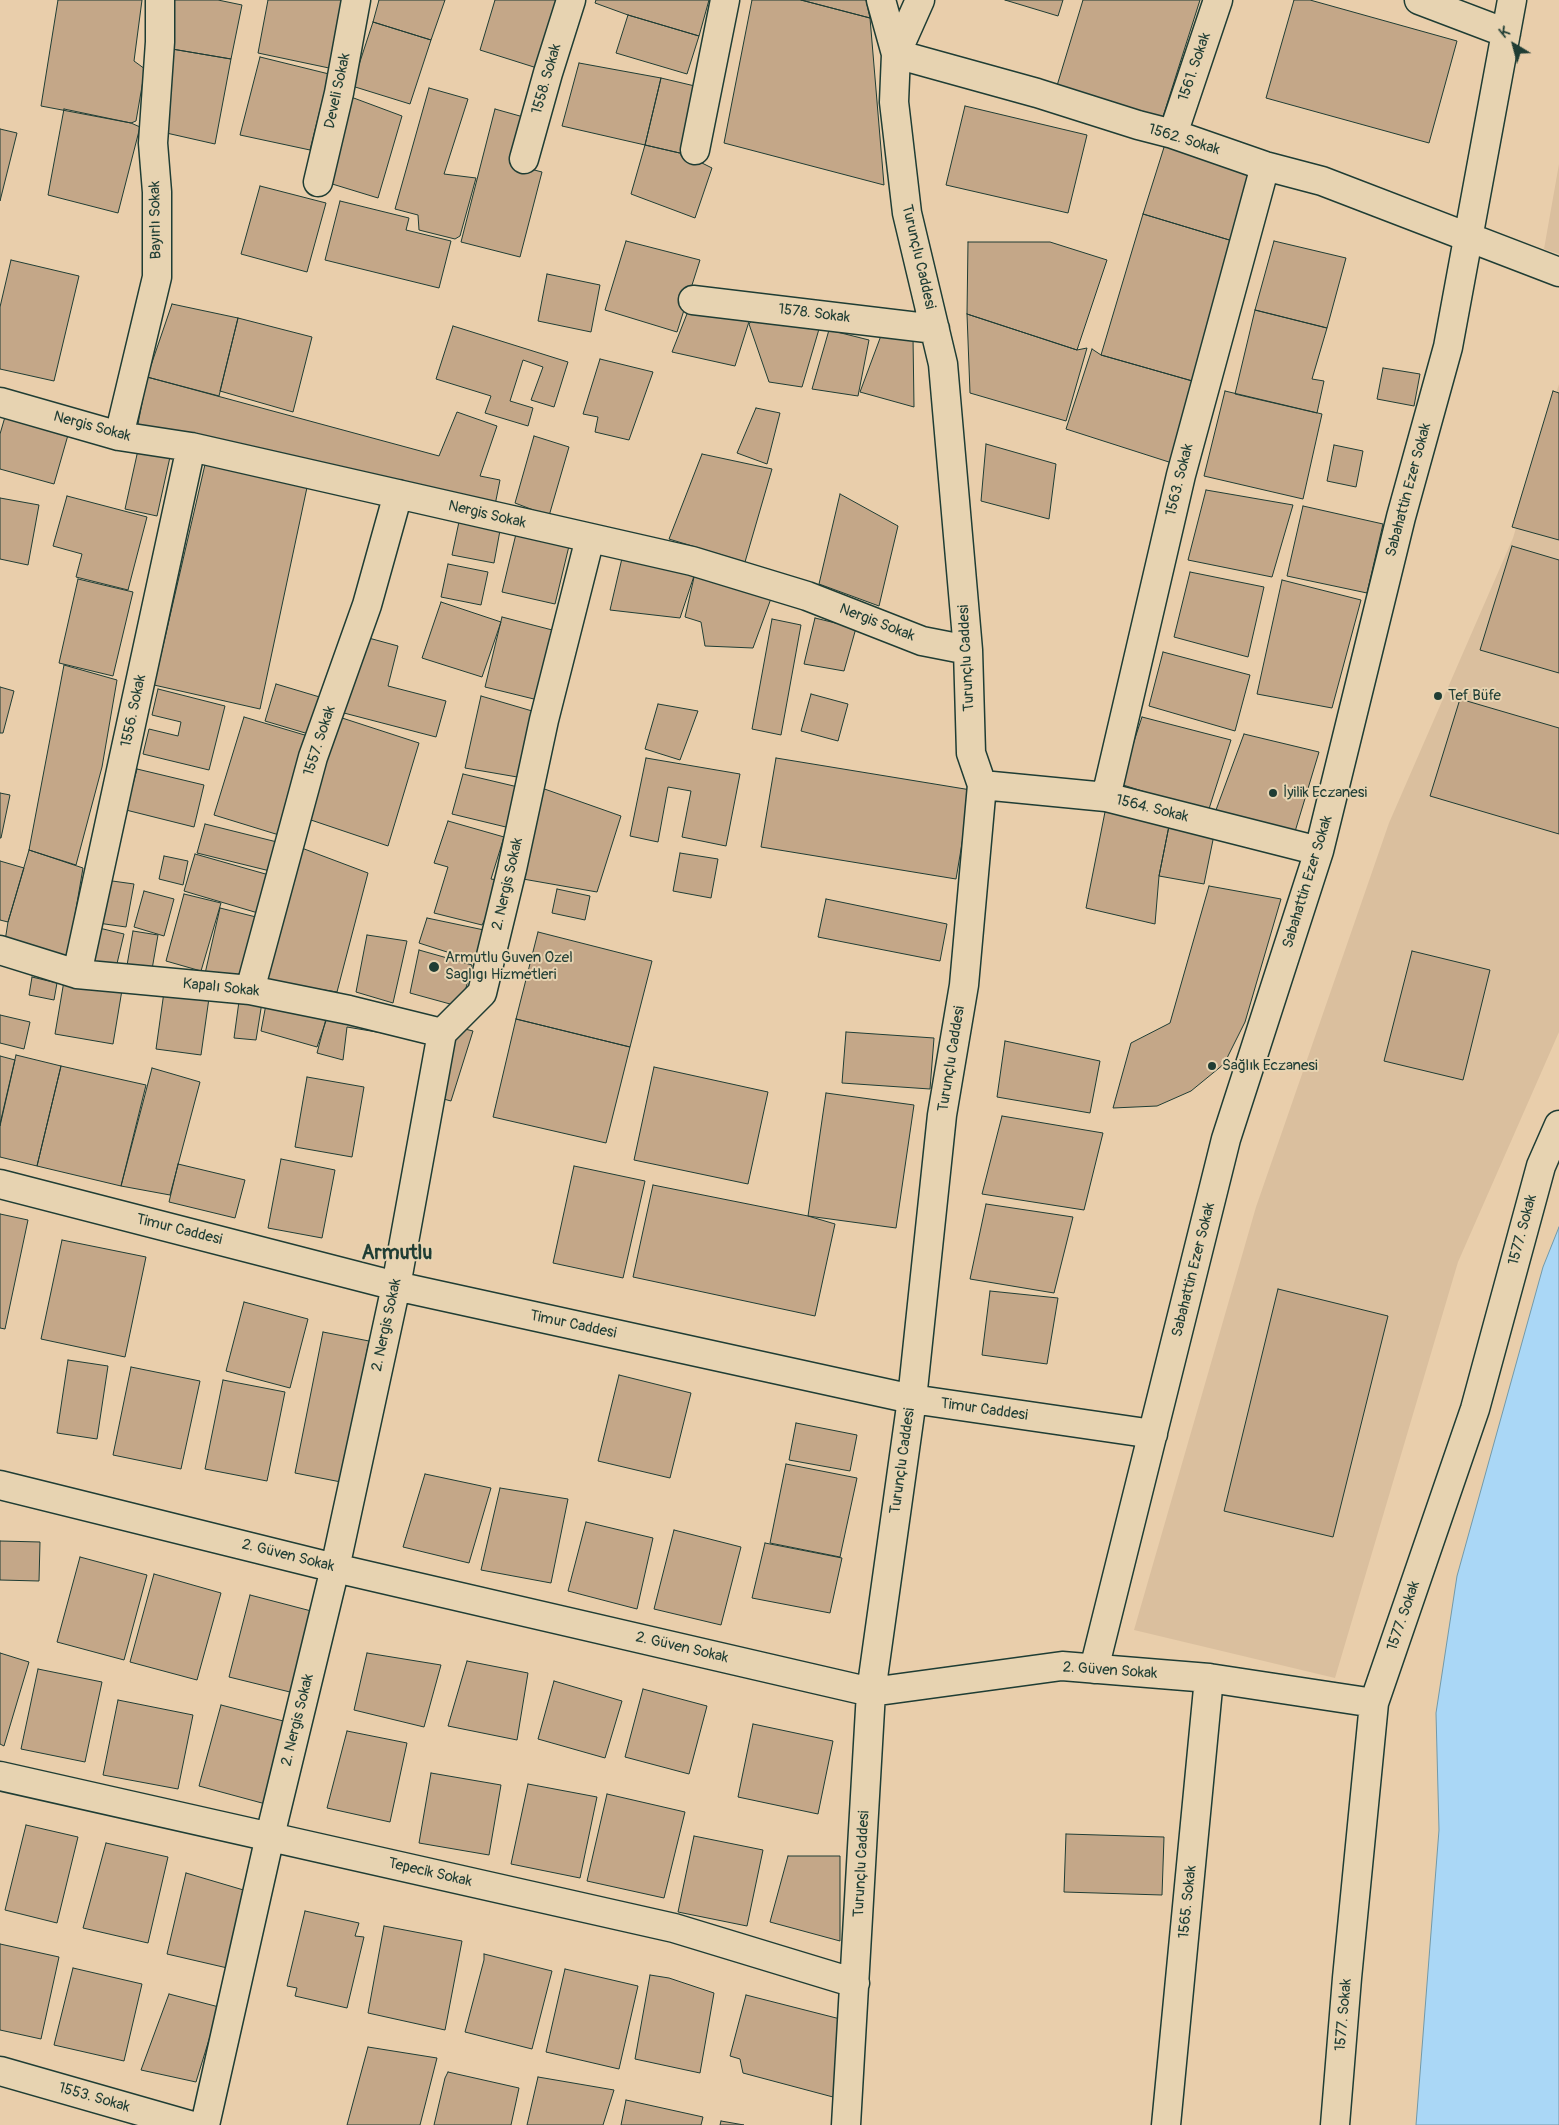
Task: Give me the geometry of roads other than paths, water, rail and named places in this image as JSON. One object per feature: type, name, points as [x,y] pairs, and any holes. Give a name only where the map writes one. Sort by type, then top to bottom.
[{"type":"street","name":"Bayırlı Sokak","points":[[120,436],[157,277],[157,192],[153,142],[160,42],[160,0]]},
{"type":"street","name":"Develi Sokak","points":[[318,182],[339,93],[356,0]]},
{"type":"street","name":"1558. Sokak","points":[[524,159],[571,0]]},
{"type":"street","points":[[695,150],[725,0]]},
{"type":"street","name":"Turunçlu Caddesi","points":[[846,2125],[871,1692],[912,1399],[942,1115],[964,985],[982,785],[971,754],[968,650],[944,364],[907,213],[894,102],[896,54],[881,0]]},
{"type":"street","points":[[896,54],[920,0]]},
{"type":"street","name":"1561. Sokak","points":[[1173,134],[1218,0]]},
{"type":"street","points":[[1419,0],[1506,33]]},
{"type":"street","name":"Sabahattin Ezer Sokak","points":[[1094,1669],[1226,1140],[1319,851],[1401,517],[1448,347],[1512,0]]},
{"type":"street","name":"1562. Sokak","points":[[896,54],[1037,93],[1173,134],[1265,166],[1322,180],[1559,272]]},
{"type":"street","name":"1563. Sokak","points":[[1106,797],[1181,475],[1265,166]]},
{"type":"street","name":"1578. Sokak","points":[[693,300],[935,329]]},
{"type":"street","name":"Nergis Sokak","points":[[0,402],[120,436],[191,448],[692,561],[807,596],[922,641],[968,650]]},
{"type":"street","name":"1556. Sokak","points":[[77,974],[191,448]]},
{"type":"street","name":"1557. Sokak","points":[[250,990],[313,757],[367,605],[398,494]]},
{"type":"street","name":"2. Nergis Sokak","points":[[205,2125],[270,1836],[335,1568],[396,1286],[442,1033],[482,993],[512,869],[544,720],[590,538]]},
{"type":"street","name":"1564. Sokak","points":[[982,785],[1106,797],[1319,851]]},
{"type":"street","name":"Kapalı Sokak","points":[[0,950],[77,974],[250,990],[348,1010],[442,1033]]},
{"type":"street","name":"1577. Sokak","points":[[1335,2125],[1347,1978],[1374,1704],[1475,1408],[1541,1166],[1559,1125]]},
{"type":"street","name":"Timur Caddesi","points":[[0,1184],[396,1286],[912,1399],[1153,1434]]},
{"type":"street","name":"2. Güven Sokak","points":[[0,1485],[335,1568],[871,1692],[1062,1666],[1209,1678],[1374,1704]]},
{"type":"street","name":"1565. Sokak","points":[[1166,2125],[1209,1678]]},
{"type":"street","name":"Tepecik Sokak","points":[[0,1776],[674,1928],[855,1983]]},
{"type":"street","name":"1553. Sokak","points":[[0,2071],[189,2125]]},
{"type":"water","points":[[1559,1227],[1559,2125],[1416,2125],[1439,1830],[1436,1713],[1457,1576],[1543,1267]]},
{"type":"place","name":"Tef Büfe","points":[[1438,696]]},
{"type":"place","name":"İyilik Eczanesi","points":[[1273,793]]},
{"type":"place","name":"Armutlu Guven Ozel Saglıgı Hizmetleri","points":[[434,967]]},
{"type":"place","name":"Sağlık Eczanesi","points":[[1212,1066]]},
{"type":"district","name":"Armutlu","points":[[397,1254]]}]
